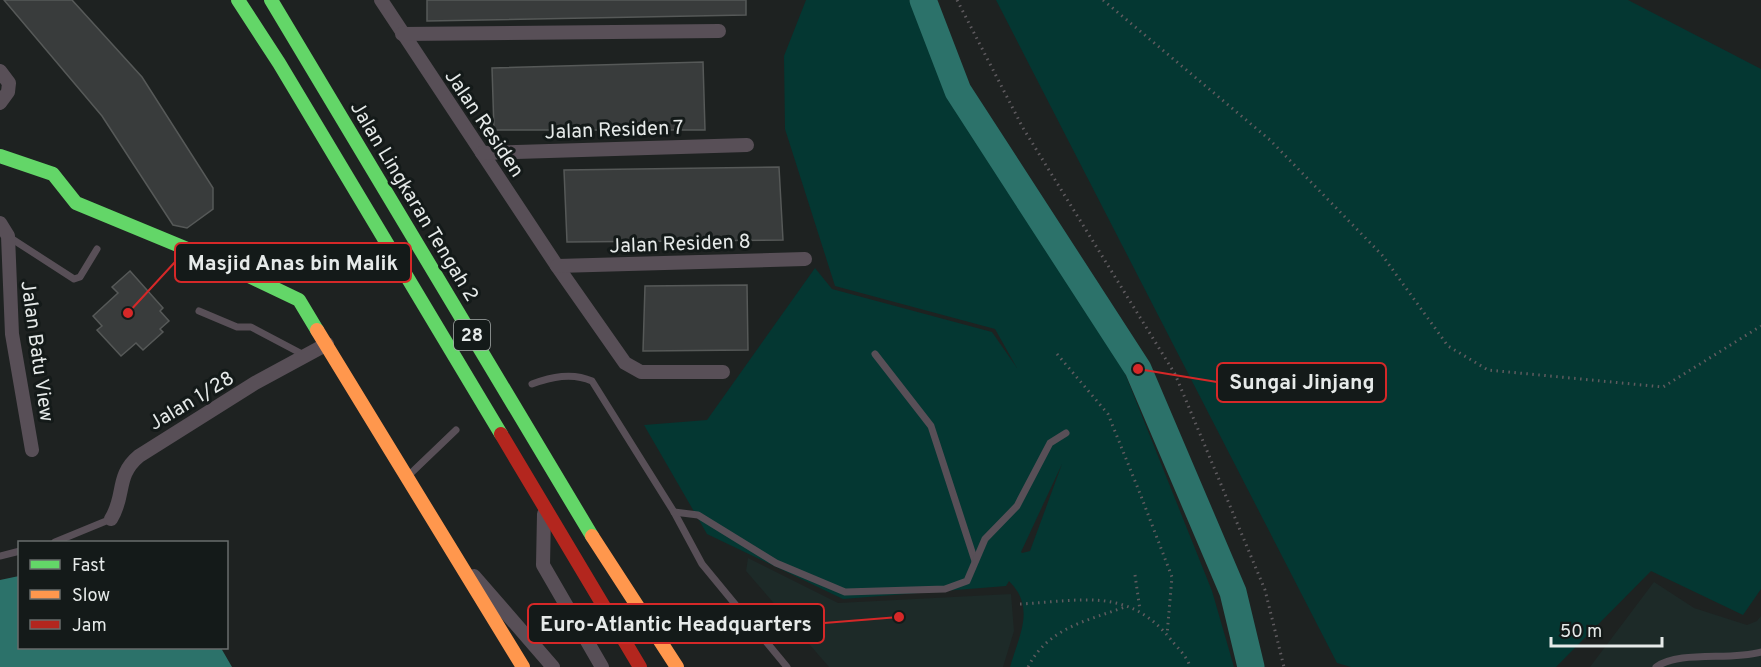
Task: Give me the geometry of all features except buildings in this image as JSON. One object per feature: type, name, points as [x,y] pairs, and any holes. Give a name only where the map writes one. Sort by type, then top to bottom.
[{"type":"main road","name":"28","points":[[238,0],[279,63],[640,667]]},
{"type":"main road","name":"Jalan Lingkaran Tengah 2","points":[[271,0],[568,496],[677,667]]},
{"type":"main road","points":[[0,156],[53,174],[76,203],[292,294],[304,306],[406,478],[523,667]]},
{"type":"street","name":"Jalan Residen","points":[[381,0],[557,266],[625,363],[634,369],[723,372]]},
{"type":"street","points":[[402,34],[719,32]]},
{"type":"street","points":[[0,71],[9,82],[8,92],[0,103]]},
{"type":"street","name":"Jalan Residen 7","points":[[482,153],[747,145]]},
{"type":"street","name":"Jalan Batu View","points":[[0,223],[8,236],[12,334],[32,450]]},
{"type":"street","name":"Jalan Residen 8","points":[[557,266],[805,259]]},
{"type":"street","name":"Jalan 1/28","points":[[111,519],[118,507],[122,477],[128,465],[161,440],[327,344]]},
{"type":"street","points":[[544,509],[543,565],[602,667]]},
{"type":"street","points":[[451,550],[516,621],[553,667]]},
{"type":"lane","points":[[8,236],[74,279],[80,277],[97,249]]},
{"type":"lane","points":[[199,311],[237,327],[251,327],[304,356]]},
{"type":"lane","points":[[875,354],[931,426],[975,561]]},
{"type":"lane","points":[[532,384],[560,376],[582,376],[592,381],[674,512],[702,564],[787,667]]},
{"type":"lane","points":[[406,478],[456,430]]},
{"type":"lane","points":[[674,512],[698,515],[776,563],[845,592],[912,592],[945,589],[967,581],[984,539],[1017,506],[1050,443],[1066,433]]},
{"type":"lane","points":[[60,541],[111,519]]},
{"type":"lane","points":[[0,556],[18,552]]},
{"type":"lane","points":[[1656,667],[1665,661],[1678,659],[1743,657],[1761,652]]},
{"type":"path","points":[[957,0],[1023,128],[1175,374],[1264,590],[1284,667]]},
{"type":"path","points":[[1103,0],[1270,140],[1382,255],[1448,346],[1488,370],[1664,387],[1761,326]]},
{"type":"path","points":[[1057,354],[1107,414],[1141,496],[1172,577],[1167,635]]},
{"type":"path","points":[[1135,575],[1140,610]]},
{"type":"path","points":[[1020,604],[1106,599],[1140,610],[1167,635],[1190,667]]},
{"type":"path","points":[[1028,667],[1038,649],[1064,629],[1127,606]]},
{"type":"shaded area","points":[[806,0],[909,0],[944,79],[1057,260],[1108,331],[1212,591],[1234,667],[1010,667],[1021,633],[1024,612],[1022,601],[1009,581],[1006,586],[843,599],[707,534],[644,425],[707,420],[815,268],[832,289],[992,332],[1017,368],[995,329],[835,286],[785,129],[784,56]],"holes":[[[1062,464],[1030,551],[1021,552]]]},
{"type":"shaded area","points":[[996,0],[1628,0],[1761,69],[1761,589],[1743,615],[1651,571],[1556,667],[1351,667],[1337,663]]},
{"type":"shaded area","points":[[748,558],[838,603],[1011,594],[1014,631],[1003,667],[829,667],[746,571]]},
{"type":"shaded area","points":[[18,576],[18,649],[222,649],[232,667],[0,667],[0,580]]},
{"type":"shaded area","points":[[1654,582],[1694,608],[1747,625],[1757,621],[1761,616],[1761,667],[1590,667]]},
{"type":"waterway","points":[[923,0],[958,91],[1138,369],[1233,592],[1251,667]]},
{"type":"traffic: fast","points":[[238,0],[279,63],[501,434]]},
{"type":"traffic: fast","points":[[271,0],[592,536]]},
{"type":"traffic: fast","points":[[0,156],[53,174],[76,203],[226,265],[299,300],[317,330]]},
{"type":"traffic: slow","points":[[317,330],[523,667]]},
{"type":"traffic: slow","points":[[592,536],[677,667]]},
{"type":"traffic: jam","points":[[501,434],[640,667]]},
{"type":"place","name":"Masjid Anas bin Malik","points":[[128,313]]},
{"type":"place","name":"Sungai Jinjang","points":[[1138,369]]},
{"type":"place","name":"Euro-Atlantic Headquarters","points":[[899,617]]}]
